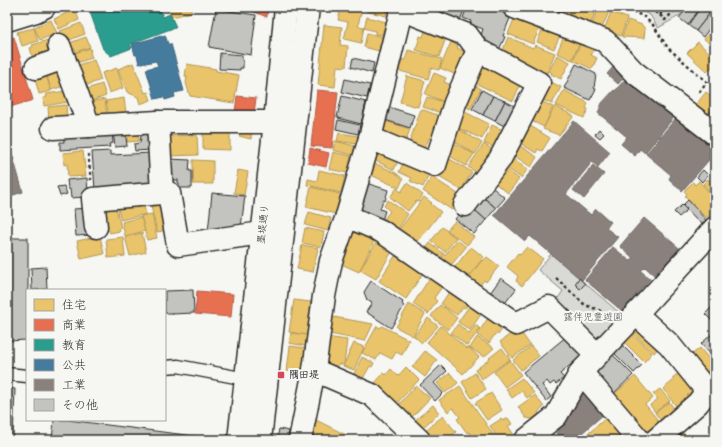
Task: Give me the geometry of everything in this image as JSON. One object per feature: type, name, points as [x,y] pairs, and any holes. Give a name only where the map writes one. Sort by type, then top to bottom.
[{"type":"main road","points":[[7,20],[44,7]]},
{"type":"main road","name":"墨堤通り","points":[[238,440],[275,122],[286,7]]},
{"type":"main road","name":"墨堤通り","points":[[260,440],[308,7]]},
{"type":"main road","points":[[514,7],[605,41],[634,72],[715,134]]},
{"type":"main road","points":[[300,440],[314,370],[324,296],[331,261],[347,216],[370,138],[402,8],[467,34],[478,50],[539,83],[500,159],[465,205]]},
{"type":"main road","points":[[370,138],[434,165],[455,103],[478,50]]},
{"type":"main road","points":[[36,68],[61,52],[89,126]]},
{"type":"main road","points":[[53,128],[158,122],[275,122]]},
{"type":"main road","points":[[158,122],[162,193]]},
{"type":"main road","points":[[96,227],[94,200],[169,193],[178,245],[262,234]]},
{"type":"main road","points":[[347,216],[381,232],[516,324],[549,307],[597,355]]},
{"type":"main road","points":[[526,440],[556,416],[581,372],[714,230]]},
{"type":"main road","points":[[636,314],[669,344],[707,391],[698,403],[656,440]]},
{"type":"main road","points":[[314,370],[372,395],[419,440]]},
{"type":"main road","points":[[581,372],[639,440]]},
{"type":"lane","points":[[166,368],[178,366],[246,379]]},
{"type":"lane","points":[[7,374],[26,376]]},
{"type":"path","points":[[621,7],[643,16],[653,25],[668,48],[707,82],[684,110]]},
{"type":"path","points":[[644,7],[651,8],[665,20],[678,7]]},
{"type":"path","points":[[660,15],[664,7]]},
{"type":"path","points":[[556,278],[585,305],[599,310],[608,319]]},
{"type":"green space","points":[[631,7],[687,7],[679,16],[658,28],[650,15]]},
{"type":"green space","name":"露伴児童遊園","points":[[551,254],[622,315],[595,343],[554,304],[563,291],[538,270]]},
{"type":"building: 住宅","points":[[169,7],[190,7],[192,12],[172,17]]},
{"type":"building: 住宅","points":[[341,7],[362,7],[358,26],[364,27],[361,43],[344,39],[348,22],[338,20]]},
{"type":"building: 住宅","points":[[367,7],[388,7],[386,16],[366,11]]},
{"type":"building: 住宅","points":[[541,7],[565,7],[562,17]]},
{"type":"building: 住宅","points":[[567,7],[597,7],[589,28],[563,18]]},
{"type":"building: 住宅","points":[[599,7],[610,9],[600,33],[590,29]]},
{"type":"building: 住宅","points":[[75,9],[79,20],[59,29],[54,19]]},
{"type":"building: 住宅","points":[[611,12],[627,18],[621,36],[604,30]]},
{"type":"building: 住宅","points":[[516,14],[541,24],[533,44],[508,34]]},
{"type":"building: 住宅","points":[[367,17],[386,22],[382,35],[375,34],[375,31],[364,28]]},
{"type":"building: 住宅","points":[[51,20],[57,33],[40,40],[34,27]]},
{"type":"building: 住宅","points":[[628,20],[642,25],[645,29],[644,38],[622,37]]},
{"type":"building: 住宅","points":[[81,23],[85,34],[64,42],[60,31]]},
{"type":"building: 住宅","points":[[324,25],[342,27],[340,45],[348,46],[346,67],[337,66],[335,87],[318,85]]},
{"type":"building: 住宅","points":[[715,25],[715,42],[712,45],[704,39]]},
{"type":"building: 住宅","points":[[544,26],[561,33],[554,49],[537,42]]},
{"type":"building: 住宅","points":[[34,28],[38,41],[22,46],[17,32]]},
{"type":"building: 住宅","points":[[426,28],[447,35],[439,57],[416,50],[420,36],[423,37]]},
{"type":"building: 住宅","points":[[367,33],[383,37],[379,51],[364,47]]},
{"type":"building: 住宅","points":[[565,33],[581,40],[572,60],[557,53]]},
{"type":"building: 住宅","points":[[86,37],[90,47],[76,52],[75,49],[67,52],[64,45]]},
{"type":"building: 住宅","points":[[508,37],[533,48],[535,45],[555,53],[547,73],[545,72],[543,77],[501,55]]},
{"type":"building: 住宅","points":[[48,40],[52,52],[33,59],[30,48],[33,47],[32,45]]},
{"type":"building: 住宅","points":[[582,40],[595,47],[591,55],[597,58],[592,69],[573,60]]},
{"type":"building: 住宅","points":[[451,42],[458,46],[457,48],[470,54],[459,76],[440,68]]},
{"type":"building: 住宅","points":[[698,42],[715,58],[715,64],[707,72],[687,53]]},
{"type":"building: 住宅","points":[[90,48],[92,58],[73,64],[69,55]]},
{"type":"building: 住宅","points":[[408,50],[442,59],[439,70],[431,68],[428,79],[393,69],[396,58],[405,60]]},
{"type":"building: 住宅","points":[[557,55],[570,62],[561,79],[551,74],[552,73],[549,71]]},
{"type":"building: 住宅","points":[[94,60],[101,80],[79,88],[72,67]]},
{"type":"building: 住宅","points":[[485,61],[521,83],[513,101],[475,83]]},
{"type":"building: 住宅","points":[[133,63],[145,93],[148,92],[151,100],[140,104],[138,97],[127,92],[118,69]]},
{"type":"building: 住宅","points":[[187,64],[239,75],[234,103],[190,96],[186,83],[187,77],[185,76]]},
{"type":"building: 住宅","points":[[117,68],[123,88],[109,93],[102,73]]},
{"type":"building: 住宅","points":[[45,69],[59,70],[64,86],[51,90]]},
{"type":"building: 住宅","points":[[45,71],[51,91],[39,94],[34,75]]},
{"type":"building: 住宅","points":[[434,73],[446,78],[444,82],[454,86],[447,103],[425,94]]},
{"type":"building: 住宅","points":[[407,76],[425,81],[418,107],[400,102]]},
{"type":"building: 住宅","points":[[547,80],[561,87],[552,104],[533,95]]},
{"type":"building: 住宅","points":[[102,84],[106,96],[85,103],[81,91]]},
{"type":"building: 住宅","points":[[473,84],[481,89],[470,109],[462,104]]},
{"type":"building: 住宅","points":[[564,90],[588,103],[586,108],[588,109],[584,118],[556,105]]},
{"type":"building: 住宅","points":[[66,91],[68,102],[44,106],[43,98],[47,97],[46,94]]},
{"type":"building: 住宅","points":[[706,92],[715,99],[715,104],[704,118],[694,107]]},
{"type":"building: 住宅","points":[[427,97],[451,104],[447,115],[423,107]]},
{"type":"building: 住宅","points":[[533,97],[553,107],[544,127],[523,117]]},
{"type":"building: 住宅","points":[[124,98],[126,113],[109,116],[106,101]]},
{"type":"building: 住宅","points":[[105,99],[107,116],[91,115],[90,102]]},
{"type":"building: 住宅","points":[[66,105],[67,119],[49,121],[48,107]]},
{"type":"building: 住宅","points":[[555,106],[574,116],[559,135],[543,129]]},
{"type":"building: 住宅","points":[[421,109],[440,116],[436,125],[438,125],[433,139],[429,138],[425,149],[409,143]]},
{"type":"building: 住宅","points":[[463,111],[489,124],[482,139],[456,127]]},
{"type":"building: 住宅","points":[[385,121],[410,129],[406,141],[381,133]]},
{"type":"building: 住宅","points":[[524,122],[550,138],[542,151],[538,149],[536,153],[513,139]]},
{"type":"building: 住宅","points":[[252,125],[251,139],[239,136],[240,126]]},
{"type":"building: 住宅","points":[[492,125],[505,131],[497,149],[484,143]]},
{"type":"building: 住宅","points":[[138,128],[139,141],[127,142],[126,129]]},
{"type":"building: 住宅","points":[[457,128],[482,143],[475,154],[454,141],[455,139],[451,137]]},
{"type":"building: 住宅","points":[[203,129],[230,129],[230,150],[203,149]]},
{"type":"building: 住宅","points":[[339,133],[358,136],[357,144],[337,141]]},
{"type":"building: 住宅","points":[[197,135],[198,155],[168,156],[167,136]]},
{"type":"building: 住宅","points":[[335,141],[355,146],[353,155],[333,150]]},
{"type":"building: 住宅","points":[[452,142],[474,154],[466,166],[445,153]]},
{"type":"building: 住宅","points":[[516,143],[537,157],[531,167],[507,151]]},
{"type":"building: 住宅","points":[[484,144],[496,152],[479,174],[468,167]]},
{"type":"building: 住宅","points":[[380,147],[400,156],[394,170],[374,160]]},
{"type":"building: 住宅","points":[[83,151],[86,176],[68,177],[67,164],[64,165],[63,153]]},
{"type":"building: 住宅","points":[[333,152],[351,156],[347,173],[329,169]]},
{"type":"building: 住宅","points":[[507,154],[528,169],[521,178],[500,163]]},
{"type":"building: 住宅","points":[[448,158],[472,172],[461,190],[439,177]]},
{"type":"building: 住宅","points":[[405,159],[431,171],[423,187],[410,181],[412,178],[399,172]]},
{"type":"building: 住宅","points":[[193,160],[213,161],[213,184],[193,184]]},
{"type":"building: 住宅","points":[[374,163],[396,173],[403,179],[399,188],[369,174]]},
{"type":"building: 住宅","points":[[499,164],[519,179],[508,193],[488,178]]},
{"type":"building: 住宅","points":[[238,170],[248,172],[244,195],[234,193]]},
{"type":"building: 住宅","points":[[319,170],[345,176],[341,193],[307,185],[308,179],[317,181]]},
{"type":"building: 住宅","points":[[432,177],[461,196],[452,210],[423,191]]},
{"type":"building: 住宅","points":[[708,179],[715,186],[715,197],[703,184]]},
{"type":"building: 住宅","points":[[699,181],[715,199],[715,210],[706,218],[685,196],[687,194],[684,191],[693,182],[695,185]]},
{"type":"building: 住宅","points":[[407,183],[423,195],[408,211],[390,197],[397,188],[401,192]]},
{"type":"building: 住宅","points":[[311,187],[340,194],[336,214],[306,207]]},
{"type":"building: 住宅","points":[[424,197],[441,212],[416,244],[398,231]]},
{"type":"building: 住宅","points":[[388,200],[408,214],[398,229],[384,219],[390,211],[384,206]]},
{"type":"building: 住宅","points":[[143,203],[146,214],[121,220],[118,209]]},
{"type":"building: 住宅","points":[[163,204],[168,230],[157,232],[151,206]]},
{"type":"building: 住宅","points":[[116,208],[121,227],[119,228],[120,231],[110,233],[109,230],[107,230],[103,211]]},
{"type":"building: 住宅","points":[[309,212],[331,218],[328,231],[305,225]]},
{"type":"building: 住宅","points":[[152,214],[157,238],[147,240],[141,216]]},
{"type":"building: 住宅","points":[[141,217],[145,231],[125,236],[122,222]]},
{"type":"building: 住宅","points":[[455,221],[474,237],[467,245],[447,230]]},
{"type":"building: 住宅","points":[[352,224],[377,235],[359,272],[339,263]]},
{"type":"building: 住宅","points":[[442,227],[456,238],[445,252],[431,241]]},
{"type":"building: 住宅","points":[[305,228],[324,232],[321,247],[302,243]]},
{"type":"building: 住宅","points":[[142,233],[146,252],[130,256],[125,237]]},
{"type":"building: 住宅","points":[[100,236],[104,254],[81,259],[77,241]]},
{"type":"building: 住宅","points":[[123,237],[125,256],[108,258],[106,239]]},
{"type":"building: 住宅","points":[[378,239],[394,248],[376,279],[360,270]]},
{"type":"building: 住宅","points":[[457,240],[466,247],[448,269],[439,262]]},
{"type":"building: 住宅","points":[[430,243],[444,254],[434,266],[421,255]]},
{"type":"building: 住宅","points":[[302,245],[318,248],[313,272],[297,269]]},
{"type":"building: 住宅","points":[[471,247],[484,257],[468,277],[455,267]]},
{"type":"building: 住宅","points":[[527,247],[543,259],[522,286],[516,281],[518,276],[507,267],[518,253],[520,255]]},
{"type":"building: 住宅","points":[[395,256],[423,273],[406,299],[379,281]]},
{"type":"building: 住宅","points":[[487,257],[499,266],[486,282],[484,280],[478,288],[467,280],[482,260],[483,261]]},
{"type":"building: 住宅","points":[[431,276],[444,284],[434,298],[437,301],[428,314],[413,304]]},
{"type":"building: 住宅","points":[[451,289],[472,300],[465,308],[463,307],[457,315],[441,304]]},
{"type":"building: 住宅","points":[[294,300],[311,302],[307,335],[289,332]]},
{"type":"building: 住宅","points":[[472,302],[484,310],[470,330],[458,322]]},
{"type":"building: 住宅","points":[[409,304],[425,314],[413,336],[396,327]]},
{"type":"building: 住宅","points":[[440,305],[457,318],[448,330],[431,316]]},
{"type":"building: 住宅","points":[[490,315],[505,325],[498,335],[496,333],[489,343],[477,335]]},
{"type":"building: 住宅","points":[[328,316],[373,324],[365,341],[325,333]]},
{"type":"building: 住宅","points":[[428,318],[438,326],[422,343],[414,336]]},
{"type":"building: 住宅","points":[[640,323],[662,344],[654,353],[632,332]]},
{"type":"building: 住宅","points":[[458,324],[469,333],[476,325],[480,329],[467,346],[451,333]]},
{"type":"building: 住宅","points":[[377,326],[380,328],[382,326],[409,340],[402,355],[396,352],[392,359],[380,353],[376,360],[362,353]]},
{"type":"building: 住宅","points":[[441,326],[467,349],[468,347],[479,357],[463,374],[427,342]]},
{"type":"building: 住宅","points":[[518,328],[530,345],[512,358],[500,342]]},
{"type":"building: 住宅","points":[[291,333],[308,335],[306,346],[289,343]]},
{"type":"building: 住宅","points":[[631,333],[652,353],[644,362],[623,341]]},
{"type":"building: 住宅","points":[[326,337],[347,340],[344,365],[339,364],[338,367],[322,364]]},
{"type":"building: 住宅","points":[[477,337],[494,348],[484,357],[470,348]]},
{"type":"building: 住宅","points":[[354,343],[364,347],[354,370],[343,366]]},
{"type":"building: 住宅","points":[[290,346],[305,348],[302,373],[287,371]]},
{"type":"building: 住宅","points":[[531,346],[539,356],[521,370],[513,360]]},
{"type":"building: 住宅","points":[[502,348],[510,359],[482,379],[475,370]]},
{"type":"building: 住宅","points":[[700,348],[714,365],[699,377],[686,359]]},
{"type":"building: 住宅","points":[[425,351],[437,360],[425,377],[412,367]]},
{"type":"building: 住宅","points":[[362,357],[374,363],[372,367],[370,366],[361,382],[352,378]]},
{"type":"building: 住宅","points":[[510,360],[521,375],[505,387],[494,372]]},
{"type":"building: 住宅","points":[[715,366],[715,383],[707,389],[699,378]]},
{"type":"building: 住宅","points":[[406,367],[419,380],[393,407],[371,387],[384,373],[386,375],[391,369],[398,376]]},
{"type":"building: 住宅","points":[[683,370],[698,388],[676,406],[663,389],[674,380],[672,378]]},
{"type":"building: 住宅","points":[[450,373],[458,383],[445,393],[437,383]]},
{"type":"building: 住宅","points":[[475,373],[486,389],[472,398],[462,382]]},
{"type":"building: 住宅","points":[[635,376],[653,398],[645,404],[660,423],[648,434],[614,394]]},
{"type":"building: 住宅","points":[[522,378],[534,393],[527,398],[522,391],[512,398],[506,389]]},
{"type":"building: 住宅","points":[[416,386],[430,398],[411,418],[398,405]]},
{"type":"building: 住宅","points":[[460,386],[497,440],[475,440],[469,432],[467,433],[457,419],[460,417],[453,408],[448,412],[439,400]]},
{"type":"building: 住宅","points":[[660,389],[670,401],[655,412],[650,405],[658,399],[653,394]]},
{"type":"building: 住宅","points":[[491,393],[502,410],[487,420],[475,403]]},
{"type":"building: 住宅","points":[[535,395],[544,407],[533,419],[526,418],[518,407]]},
{"type":"building: 住宅","points":[[669,402],[677,412],[663,423],[655,413]]},
{"type":"building: 住宅","points":[[433,405],[439,413],[421,429],[414,421]]},
{"type":"building: 住宅","points":[[443,416],[456,432],[447,440],[429,440],[423,432]]},
{"type":"building: 住宅","points":[[607,417],[621,433],[613,440],[582,439]]},
{"type":"building: 住宅","points":[[508,418],[512,424],[508,426],[514,435],[508,438],[507,436],[499,440],[490,426],[501,419],[503,421]]},
{"type":"building: 住宅","points":[[316,420],[348,436],[346,440],[309,440]]},
{"type":"building: 住宅","points":[[680,429],[689,440],[668,440]]},
{"type":"building: 商業","points":[[252,7],[268,7],[267,17],[252,11]]},
{"type":"building: 商業","points":[[14,37],[33,100],[7,108],[7,39]]},
{"type":"building: 商業","points":[[317,90],[338,92],[332,148],[311,146]]},
{"type":"building: 商業","points":[[237,96],[256,98],[254,114],[235,112]]},
{"type":"building: 商業","points":[[310,148],[329,153],[326,167],[308,163]]},
{"type":"building: 商業","points":[[197,291],[233,294],[231,317],[195,314]]},
{"type":"building: 教育","points":[[99,7],[163,7],[160,9],[163,17],[170,14],[176,27],[130,44],[132,48],[111,56],[103,49],[90,12]]},
{"type":"building: 公共","points":[[165,35],[168,44],[171,44],[184,91],[174,93],[175,97],[165,100],[164,97],[155,99],[146,69],[158,66],[156,61],[139,64],[132,44]]},
{"type":"building: 工業","points":[[614,66],[625,76],[618,84],[607,74]]},
{"type":"building: 工業","points":[[626,78],[674,117],[645,153],[640,149],[635,156],[621,144],[627,137],[598,113],[602,103]]},
{"type":"building: 工業","points":[[676,118],[715,151],[715,153],[682,191],[669,179],[671,175],[646,154]]},
{"type":"building: 工業","points":[[574,121],[610,152],[598,167],[592,162],[566,194],[591,215],[596,209],[611,222],[606,228],[618,237],[582,280],[530,236],[525,241],[494,215]]},
{"type":"building: 工業","points":[[7,136],[23,192],[7,197]]},
{"type":"building: 工業","points":[[593,165],[604,174],[584,199],[573,190]]},
{"type":"building: 工業","points":[[644,218],[679,248],[655,276],[645,267],[641,271],[650,279],[622,311],[585,280],[613,247],[630,261],[633,258],[620,246]]},
{"type":"building: 工業","points":[[582,389],[604,414],[574,440],[562,440],[557,433]]},
{"type":"building: その他","points":[[416,7],[441,7],[438,15]]},
{"type":"building: その他","points":[[444,7],[465,7],[459,23],[440,15]]},
{"type":"building: その他","points":[[467,7],[497,7],[512,13],[503,36],[505,37],[497,54],[478,44],[483,29],[470,24],[471,21],[463,18]]},
{"type":"building: その他","points":[[688,7],[701,7],[688,25],[679,18]]},
{"type":"building: その他","points":[[701,7],[710,13],[696,31],[688,25]]},
{"type":"building: その他","points":[[216,9],[256,15],[251,55],[209,47]]},
{"type":"building: その他","points":[[710,13],[715,17],[715,21],[703,37],[696,31]]},
{"type":"building: その他","points":[[220,53],[242,55],[243,68],[240,68],[240,70],[219,69]]},
{"type":"building: その他","points":[[353,58],[374,63],[372,73],[351,67]]},
{"type":"building: その他","points":[[576,64],[596,74],[594,88],[596,89],[590,100],[564,88]]},
{"type":"building: その他","points":[[345,79],[370,85],[367,98],[342,92]]},
{"type":"building: その他","points":[[482,90],[493,96],[483,115],[472,109]]},
{"type":"building: その他","points":[[342,96],[366,102],[361,124],[337,117]]},
{"type":"building: その他","points":[[493,96],[505,101],[495,121],[483,115]]},
{"type":"building: その他","points":[[505,101],[518,108],[508,128],[495,121]]},
{"type":"building: その他","points":[[715,106],[715,126],[705,119]]},
{"type":"building: その他","points":[[389,107],[414,115],[410,128],[385,120]]},
{"type":"building: その他","points":[[338,120],[360,125],[358,134],[336,129]]},
{"type":"building: その他","points":[[125,129],[127,146],[115,147],[113,131]]},
{"type":"building: その他","points":[[599,129],[604,134],[600,138],[595,134]]},
{"type":"building: その他","points":[[112,130],[113,143],[109,144],[110,147],[60,150],[60,142],[64,142],[63,133]]},
{"type":"building: その他","points":[[151,130],[152,150],[135,151],[134,144],[140,143],[141,136]]},
{"type":"building: その他","points":[[110,151],[110,155],[152,153],[152,185],[95,189],[92,152]]},
{"type":"building: その他","points":[[169,159],[190,160],[189,171],[192,171],[192,188],[179,188],[178,180],[169,180]]},
{"type":"building: その他","points":[[703,170],[708,175],[702,182],[697,177]]},
{"type":"building: その他","points":[[87,178],[88,194],[84,197],[71,198],[67,180]]},
{"type":"building: その他","points":[[486,182],[505,198],[496,208],[478,193]]},
{"type":"building: その他","points":[[366,183],[388,190],[385,201],[383,200],[380,209],[385,211],[381,223],[355,215]]},
{"type":"building: その他","points":[[64,186],[67,194],[60,196],[57,187]]},
{"type":"building: その他","points":[[212,193],[245,196],[241,227],[208,232]]},
{"type":"building: その他","points":[[478,193],[496,208],[486,220],[468,204]]},
{"type":"building: その他","points":[[688,200],[706,220],[701,224],[683,205]]},
{"type":"building: その他","points":[[468,204],[486,220],[474,234],[455,219]]},
{"type":"building: その他","points":[[682,205],[687,210],[679,217],[674,212]]},
{"type":"building: その他","points":[[87,208],[92,235],[76,236],[74,209]]},
{"type":"building: その他","points":[[7,238],[28,238],[26,340],[7,341]]},
{"type":"building: その他","points":[[46,267],[47,289],[32,289],[31,268]]},
{"type":"building: その他","points":[[501,278],[516,289],[502,307],[487,297]]},
{"type":"building: その他","points":[[579,278],[585,284],[580,289],[575,284]]},
{"type":"building: その他","points":[[371,281],[403,302],[402,304],[404,306],[391,328],[366,312],[372,303],[367,300],[364,292]]},
{"type":"building: その他","points":[[193,290],[194,313],[166,313],[166,291]]},
{"type":"building: その他","points":[[715,304],[715,324],[705,314]]},
{"type":"building: その他","points":[[715,331],[715,359],[701,344]]},
{"type":"building: その他","points":[[567,336],[582,355],[560,374],[564,378],[556,384],[554,382],[550,385],[547,381],[542,385],[551,397],[546,401],[523,372]]},
{"type":"building: その他","points":[[621,344],[642,365],[634,373],[613,352]]},
{"type":"building: その他","points":[[612,354],[633,375],[611,396],[591,376]]},
{"type":"building: その他","points":[[441,365],[447,371],[434,383],[443,393],[435,401],[420,385]]},
{"type":"building: その他","points":[[7,388],[15,389],[13,440],[7,440]]},
{"type":"building: その他","points":[[54,421],[76,421],[202,437],[201,440],[52,440]]},
{"type":"building: その他","points":[[279,429],[289,431],[288,440],[277,440]]},
{"type":"building: その他","points":[[551,435],[555,440],[544,440]]},
{"type":"place","name":"隅田堤","points":[[281,375]]}]
